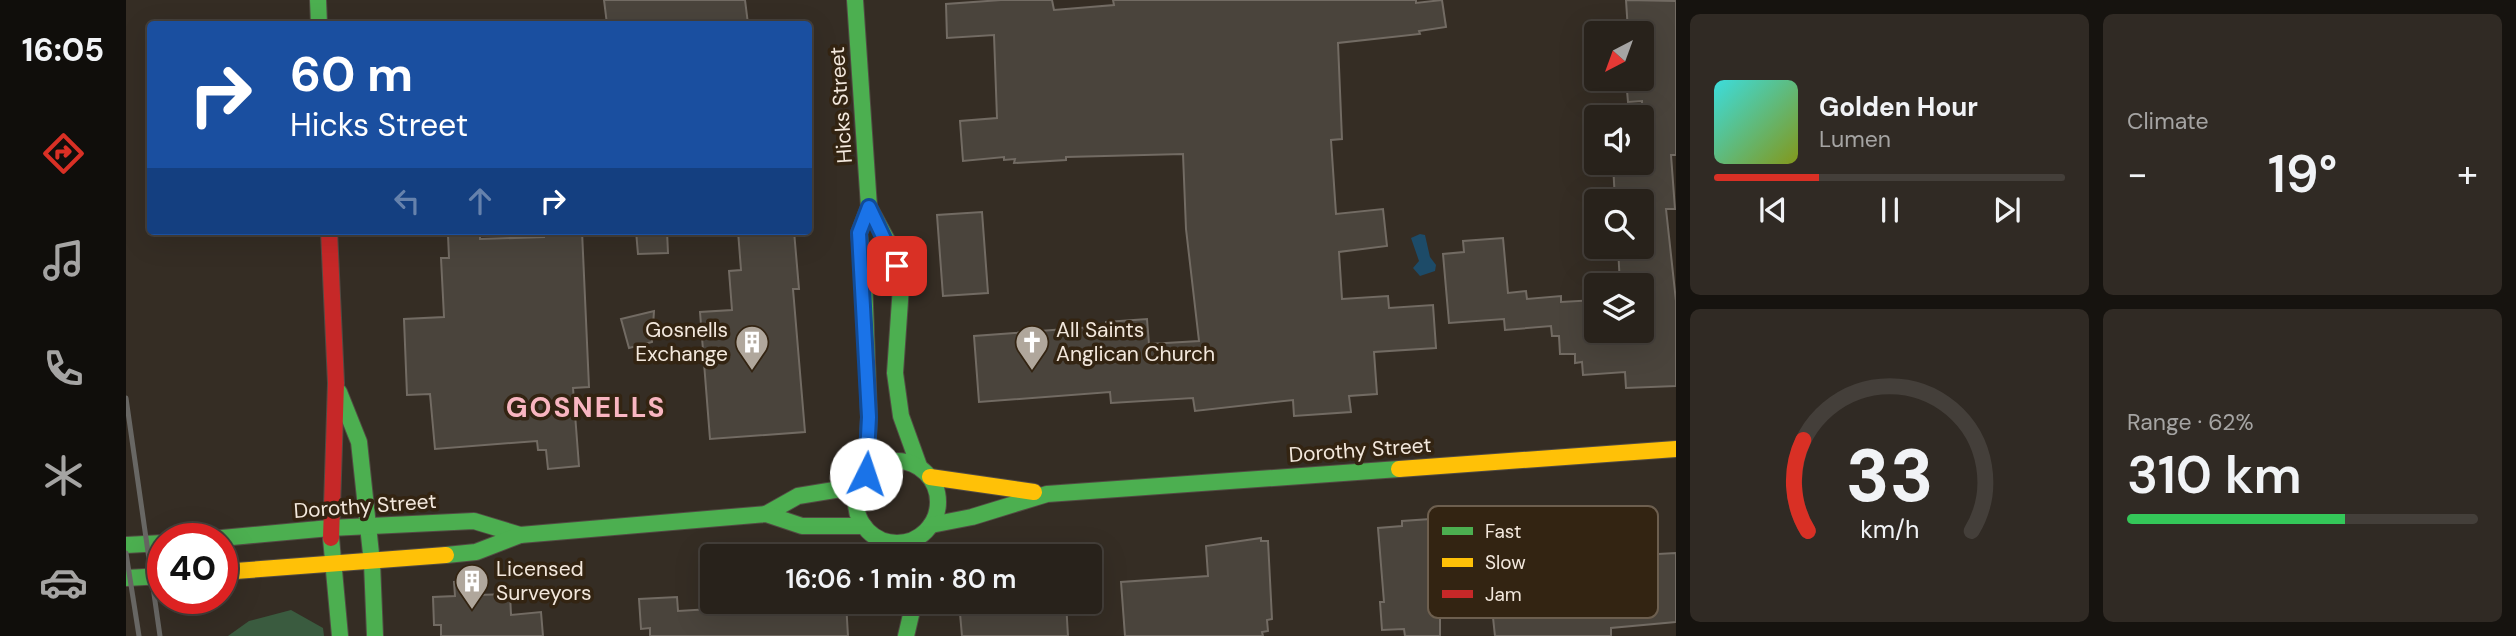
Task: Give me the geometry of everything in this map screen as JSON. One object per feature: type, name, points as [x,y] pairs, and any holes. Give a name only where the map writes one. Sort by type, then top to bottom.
[{"type":"main road","points":[[318,0],[319,21]]},
{"type":"main road","name":"Hicks Street","points":[[855,0],[869,207],[888,242],[901,286],[901,318],[895,373],[901,416],[924,472]]},
{"type":"main road","name":"Hicks Street","points":[[862,480],[869,417],[859,233],[869,207]]},
{"type":"main road","points":[[329,235],[336,383],[330,528],[340,636]]},
{"type":"main road","points":[[336,383],[359,442],[372,563],[375,636]]},
{"type":"main road","name":"Dorothy Street","points":[[929,528],[1046,494],[1676,449]]},
{"type":"main road","points":[[875,544],[857,513],[862,480],[885,462],[897,460],[924,472],[939,500],[926,544]]},
{"type":"main road","name":"Dorothy Street","points":[[924,472],[1046,494]]},
{"type":"main road","name":"Dorothy Street","points":[[766,514],[798,496],[862,480]]},
{"type":"main road","name":"Dorothy Street","points":[[238,571],[372,563],[476,552],[520,535],[766,514],[802,526],[869,531]]},
{"type":"main road","name":"Dorothy Street","points":[[238,537],[330,528],[474,521],[520,535]]},
{"type":"main road","points":[[869,531],[887,542],[901,543],[929,528]]},
{"type":"main road","points":[[126,545],[147,544]]},
{"type":"main road","points":[[126,578],[147,577]]},
{"type":"main road","points":[[892,614],[897,636]]},
{"type":"main road","points":[[906,636],[911,614]]},
{"type":"green space","points":[[291,610],[323,628],[324,636],[228,636],[249,621]]},
{"type":"water","points":[[1425,235],[1430,257],[1436,265],[1435,271],[1420,276],[1413,268],[1419,261],[1411,238]]},
{"type":"building","points":[[604,0],[745,0],[748,21],[607,21]]},
{"type":"building","points":[[1052,0],[1054,10],[1114,5],[1113,0],[1416,0],[1416,3],[1442,0],[1446,27],[1419,31],[1420,34],[1338,43],[1342,139],[1331,140],[1336,214],[1383,209],[1387,246],[1339,252],[1342,299],[1388,296],[1389,308],[1433,305],[1436,348],[1374,352],[1377,394],[1349,396],[1351,412],[1294,416],[1293,400],[1195,411],[1193,398],[1111,403],[1110,392],[979,402],[974,336],[1106,326],[1106,322],[1147,319],[1149,344],[1199,341],[1186,229],[1183,154],[1066,157],[1066,160],[1014,163],[1015,159],[1004,160],[1004,157],[963,161],[960,121],[997,118],[994,35],[947,38],[946,4]]},
{"type":"building","points":[[1626,0],[1676,1],[1676,155],[1671,155],[1675,209],[1666,209],[1676,301],[1676,386],[1626,388],[1625,372],[1583,375],[1582,362],[1575,363],[1575,354],[1560,354],[1559,336],[1552,336],[1551,326],[1505,330],[1504,319],[1449,323],[1443,254],[1464,252],[1463,241],[1503,238],[1508,293],[1526,291],[1527,299],[1561,296],[1561,302],[1584,301],[1584,343],[1654,343],[1654,273],[1619,273],[1619,259],[1654,259],[1654,189],[1614,189],[1614,175],[1654,175],[1654,105],[1642,105],[1642,101],[1628,102],[1627,91],[1654,91],[1654,21],[1627,21]]},
{"type":"building","points":[[982,212],[988,293],[943,296],[937,215]]},
{"type":"building","points":[[448,235],[480,235],[480,239],[582,235],[589,387],[573,388],[579,466],[548,469],[546,450],[538,450],[537,441],[435,449],[430,394],[407,395],[404,319],[444,317],[441,258],[449,258]]},
{"type":"building","points":[[636,235],[667,235],[668,253],[638,254]]},
{"type":"building","name":"Gosnells Exchange","points":[[738,235],[794,235],[799,289],[793,289],[805,432],[710,439],[700,312],[732,310],[729,271],[741,270]]},
{"type":"building","points":[[654,311],[652,342],[629,348],[621,319]]},
{"type":"building","points":[[1428,519],[1428,618],[1440,618],[1440,636],[1405,636],[1404,629],[1382,630],[1380,602],[1384,602],[1378,528],[1402,526],[1402,521]]},
{"type":"building","points":[[1261,538],[1261,541],[1268,541],[1272,619],[1267,620],[1268,631],[1262,632],[1263,636],[1125,636],[1121,582],[1208,576],[1206,546]]},
{"type":"building","points":[[1676,553],[1676,622],[1611,628],[1611,636],[1495,636],[1493,618],[1658,618],[1658,554]]},
{"type":"building","name":"Licensed Surveyors","points":[[476,580],[477,595],[510,594],[511,615],[541,612],[543,636],[441,636],[441,625],[434,625],[433,597],[455,596],[454,582]]},
{"type":"building","points":[[677,597],[678,611],[700,610],[700,614],[847,614],[848,636],[650,636],[650,628],[641,629],[639,599]]},
{"type":"building","points":[[960,614],[1067,614],[1068,636],[962,636]]},
{"type":"railway","points":[[126,398],[160,636]]},
{"type":"railway","points":[[126,553],[139,636]]},
{"type":"traffic: fast","points":[[318,0],[319,21]]},
{"type":"traffic: fast","points":[[855,0],[869,207],[888,242],[901,286],[895,373],[901,416],[919,466]]},
{"type":"traffic: fast","points":[[866,474],[869,417],[864,279],[859,233],[869,207]]},
{"type":"traffic: fast","points":[[339,392],[359,442],[372,563],[375,636]]},
{"type":"traffic: fast","points":[[897,461],[913,464],[926,473],[935,486],[938,502],[935,518],[926,531],[913,540],[897,543],[881,540],[868,531],[859,518],[856,502],[859,486],[868,473],[881,464],[897,461]]},
{"type":"traffic: fast","points":[[931,525],[972,517],[1047,494],[1399,469]]},
{"type":"traffic: fast","points":[[766,514],[798,496],[859,486]]},
{"type":"traffic: fast","points":[[446,555],[476,552],[520,535],[766,514],[802,526],[864,526]]},
{"type":"traffic: fast","points":[[238,537],[330,528],[474,521],[520,535]]},
{"type":"traffic: fast","points":[[331,538],[340,636]]},
{"type":"traffic: fast","points":[[126,545],[147,544]]},
{"type":"traffic: fast","points":[[126,578],[147,577]]},
{"type":"traffic: fast","points":[[906,636],[911,614]]},
{"type":"traffic: slow","points":[[1399,469],[1676,449]]},
{"type":"traffic: slow","points":[[930,477],[1034,492]]},
{"type":"traffic: slow","points":[[238,571],[446,555]]},
{"type":"traffic: jam","points":[[329,235],[336,383],[331,538]]},
{"type":"place","name":"Gosnells Exchange","points":[[752,372]]},
{"type":"place","name":"All Saints Anglican Church","points":[[1032,372]]},
{"type":"place","name":"Licensed Surveyors","points":[[472,611]]},
{"type":"district","name":"GOSNELLS","points":[[586,407]]},
{"type":"route","points":[[866,474],[869,417],[864,279],[859,233],[869,207],[888,242],[897,266]]}]
